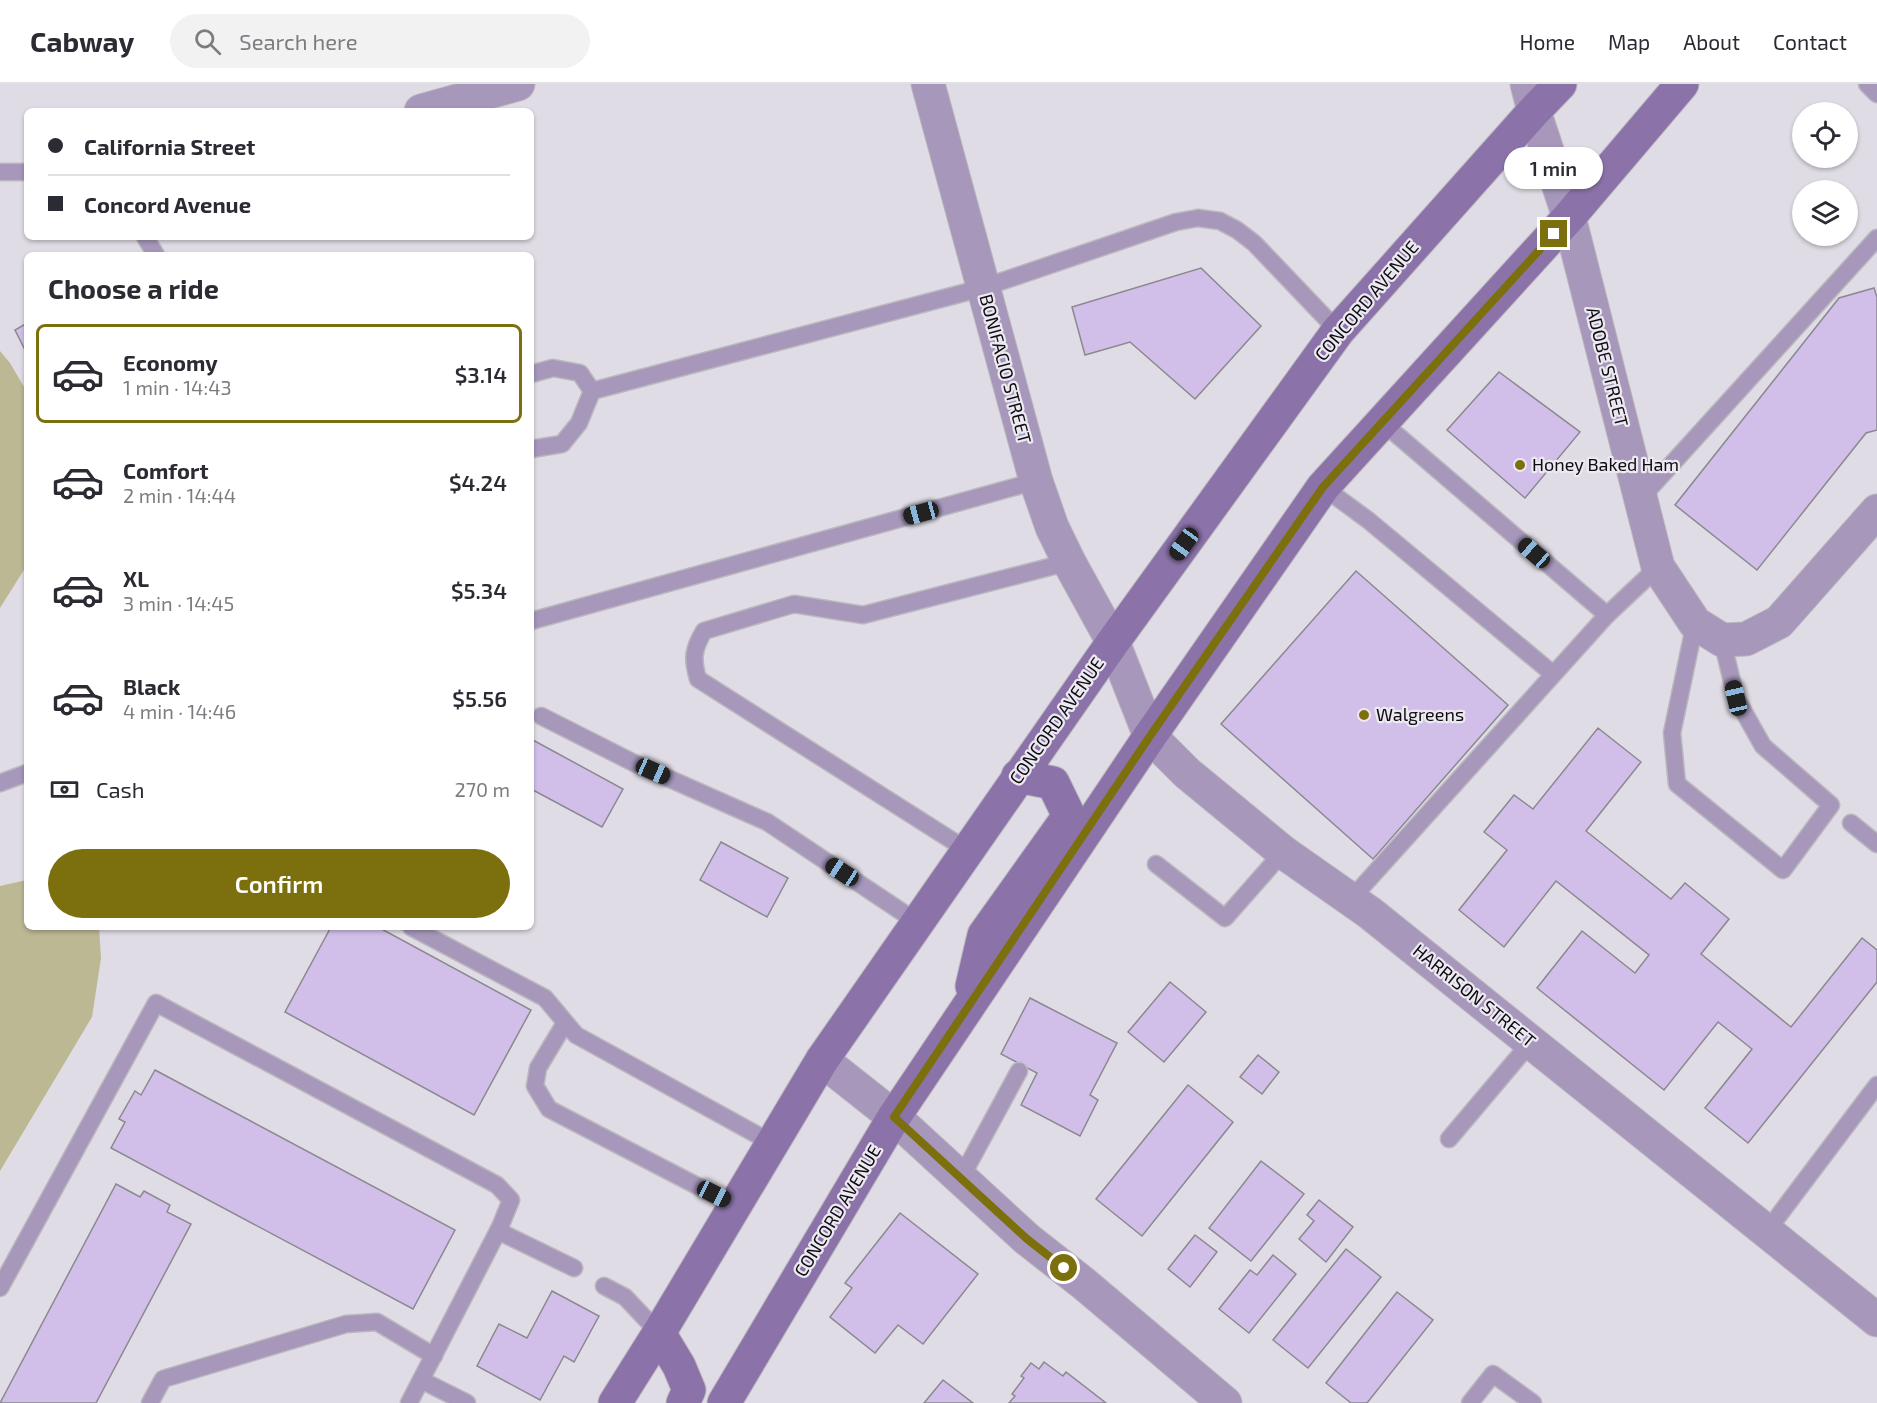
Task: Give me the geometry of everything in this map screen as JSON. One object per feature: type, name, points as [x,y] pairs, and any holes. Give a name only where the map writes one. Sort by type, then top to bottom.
[{"type":"main road","name":"CONCORD AVENUE","points":[[615,1403],[822,1060],[1113,642],[1338,331],[1531,97],[1560,84]]},
{"type":"main road","name":"CONCORD AVENUE","points":[[724,1403],[894,1117],[1150,736],[1323,487],[1569,217],[1682,84]]},
{"type":"main road","points":[[966,1008],[984,935],[1070,816],[1053,783],[1018,776]]},
{"type":"main road","points":[[659,1333],[679,1365],[689,1390],[683,1403]]},
{"type":"street","points":[[423,101],[518,84]]},
{"type":"street","name":"BONIFACIO STREET","points":[[928,84],[1036,481],[1052,527],[1113,642]]},
{"type":"street","name":"ADOBE STREET","points":[[1531,97],[1569,217],[1658,567],[1708,631]]},
{"type":"street","points":[[1708,631],[1746,639],[1779,621],[1877,511]]},
{"type":"street","name":"HARRISON STREET","points":[[1113,642],[1150,736],[1187,773],[1283,852],[1352,898],[1877,1320]]},
{"type":"street","points":[[822,1060],[894,1117],[1027,1239],[1226,1403]]},
{"type":"lane","points":[[1867,84],[1877,94]]},
{"type":"lane","points":[[0,172],[24,172]]},
{"type":"lane","points":[[592,391],[982,288],[1176,222],[1198,218],[1220,221],[1254,243],[1338,331]]},
{"type":"lane","points":[[1640,499],[1877,238]]},
{"type":"lane","points":[[534,373],[553,368],[580,373],[592,391]]},
{"type":"lane","points":[[534,449],[562,444],[579,423],[592,391]]},
{"type":"lane","points":[[1382,422],[1607,615]]},
{"type":"lane","points":[[534,620],[1036,481]]},
{"type":"lane","points":[[1323,487],[1368,520],[1553,674]]},
{"type":"lane","points":[[967,850],[698,679],[693,664],[696,645],[704,631],[794,604],[862,615],[1069,562]]},
{"type":"lane","points":[[1352,898],[1607,615],[1658,567]]},
{"type":"lane","points":[[1708,631],[1736,698],[1763,746],[1831,805],[1783,870],[1677,784],[1672,733],[1708,631]]},
{"type":"lane","points":[[541,716],[634,763],[767,822],[917,922]]},
{"type":"lane","points":[[0,783],[24,774]]},
{"type":"lane","points":[[1851,823],[1877,844]]},
{"type":"lane","points":[[1156,864],[1226,918],[1283,852]]},
{"type":"lane","points":[[417,930],[544,998],[576,1035],[772,1143]]},
{"type":"lane","points":[[0,1288],[156,1003],[497,1185],[511,1200],[498,1231],[409,1403]]},
{"type":"lane","points":[[565,1023],[538,1068],[535,1086],[549,1109],[735,1205]]},
{"type":"lane","points":[[1449,1139],[1531,1042]]},
{"type":"lane","points":[[961,1178],[1019,1071]]},
{"type":"lane","points":[[1767,1231],[1877,1085]]},
{"type":"lane","points":[[498,1231],[574,1269]]},
{"type":"lane","points":[[604,1286],[625,1297],[659,1333]]},
{"type":"lane","points":[[150,1403],[163,1379],[346,1324],[377,1322],[434,1356]]},
{"type":"lane","points":[[1470,1403],[1493,1374],[1533,1403]]},
{"type":"lane","points":[[421,1380],[467,1403]]},
{"type":"shaded area","points":[[0,351],[24,387],[24,570],[0,608]]},
{"type":"shaded area","points":[[24,881],[24,930],[99,930],[101,958],[92,1017],[0,1171],[0,886]]},
{"type":"building","points":[[1201,268],[1261,326],[1195,399],[1130,342],[1085,355],[1072,307]]},
{"type":"building","points":[[1874,288],[1877,297],[1877,430],[1866,433],[1757,570],[1675,505],[1839,298]]},
{"type":"building","points":[[24,325],[24,348],[15,330]]},
{"type":"building","name":"Honey Baked Ham","points":[[1499,372],[1580,432],[1525,498],[1447,430]]},
{"type":"building","name":"Walgreens","points":[[1356,571],[1508,705],[1373,859],[1221,724]]},
{"type":"building","points":[[1598,728],[1641,762],[1586,831],[1671,899],[1685,883],[1729,919],[1701,954],[1791,1027],[1862,938],[1877,950],[1877,982],[1748,1143],[1705,1108],[1752,1049],[1718,1022],[1664,1090],[1537,988],[1582,931],[1635,973],[1649,955],[1556,881],[1504,947],[1459,910],[1507,850],[1484,832],[1514,795],[1533,809]]},
{"type":"building","points":[[534,741],[623,789],[602,827],[534,791]]},
{"type":"building","points":[[721,842],[788,878],[767,917],[700,880]]},
{"type":"building","points":[[329,930],[384,930],[531,1010],[474,1115],[285,1012]]},
{"type":"building","points":[[1170,982],[1206,1012],[1164,1062],[1128,1032]]},
{"type":"building","points":[[1030,998],[1117,1043],[1090,1095],[1098,1100],[1080,1136],[1021,1105],[1037,1073],[1001,1054]]},
{"type":"building","points":[[1258,1055],[1279,1072],[1262,1094],[1240,1077]]},
{"type":"building","points":[[155,1070],[455,1230],[413,1309],[111,1148],[125,1122],[119,1119],[135,1091],[141,1095]]},
{"type":"building","points":[[1188,1085],[1233,1122],[1142,1236],[1096,1199]]},
{"type":"building","points":[[1261,1161],[1304,1194],[1251,1261],[1209,1228]]},
{"type":"building","points":[[116,1184],[140,1197],[144,1191],[170,1205],[167,1212],[191,1224],[96,1403],[0,1403]]},
{"type":"building","points":[[1319,1200],[1353,1227],[1326,1262],[1299,1239],[1314,1221],[1307,1215]]},
{"type":"building","points":[[900,1213],[978,1274],[923,1344],[898,1325],[875,1353],[830,1317],[852,1288],[845,1283]]},
{"type":"building","points":[[1195,1235],[1217,1252],[1190,1287],[1168,1269]]},
{"type":"building","points":[[1346,1249],[1381,1277],[1308,1368],[1273,1340]]},
{"type":"building","points":[[1273,1255],[1296,1274],[1249,1333],[1219,1309],[1250,1270],[1257,1275]]},
{"type":"building","points":[[552,1291],[599,1316],[574,1362],[564,1356],[540,1400],[477,1366],[499,1324],[527,1338]]},
{"type":"building","points":[[1397,1292],[1433,1320],[1367,1403],[1351,1403],[1326,1383]]},
{"type":"building","points":[[1044,1362],[1063,1376],[1066,1372],[1106,1403],[1009,1403],[1015,1396],[1012,1394],[1024,1378],[1021,1376],[1031,1363],[1039,1369]]},
{"type":"building","points":[[943,1380],[973,1403],[924,1403]]},
{"type":"place","name":"Honey Baked Ham","points":[[1520,465]]},
{"type":"place","name":"Walgreens","points":[[1364,715]]},
{"type":"route","points":[[1064,1268],[1027,1239],[894,1117],[1150,736],[1323,487],[1554,234]]}]
